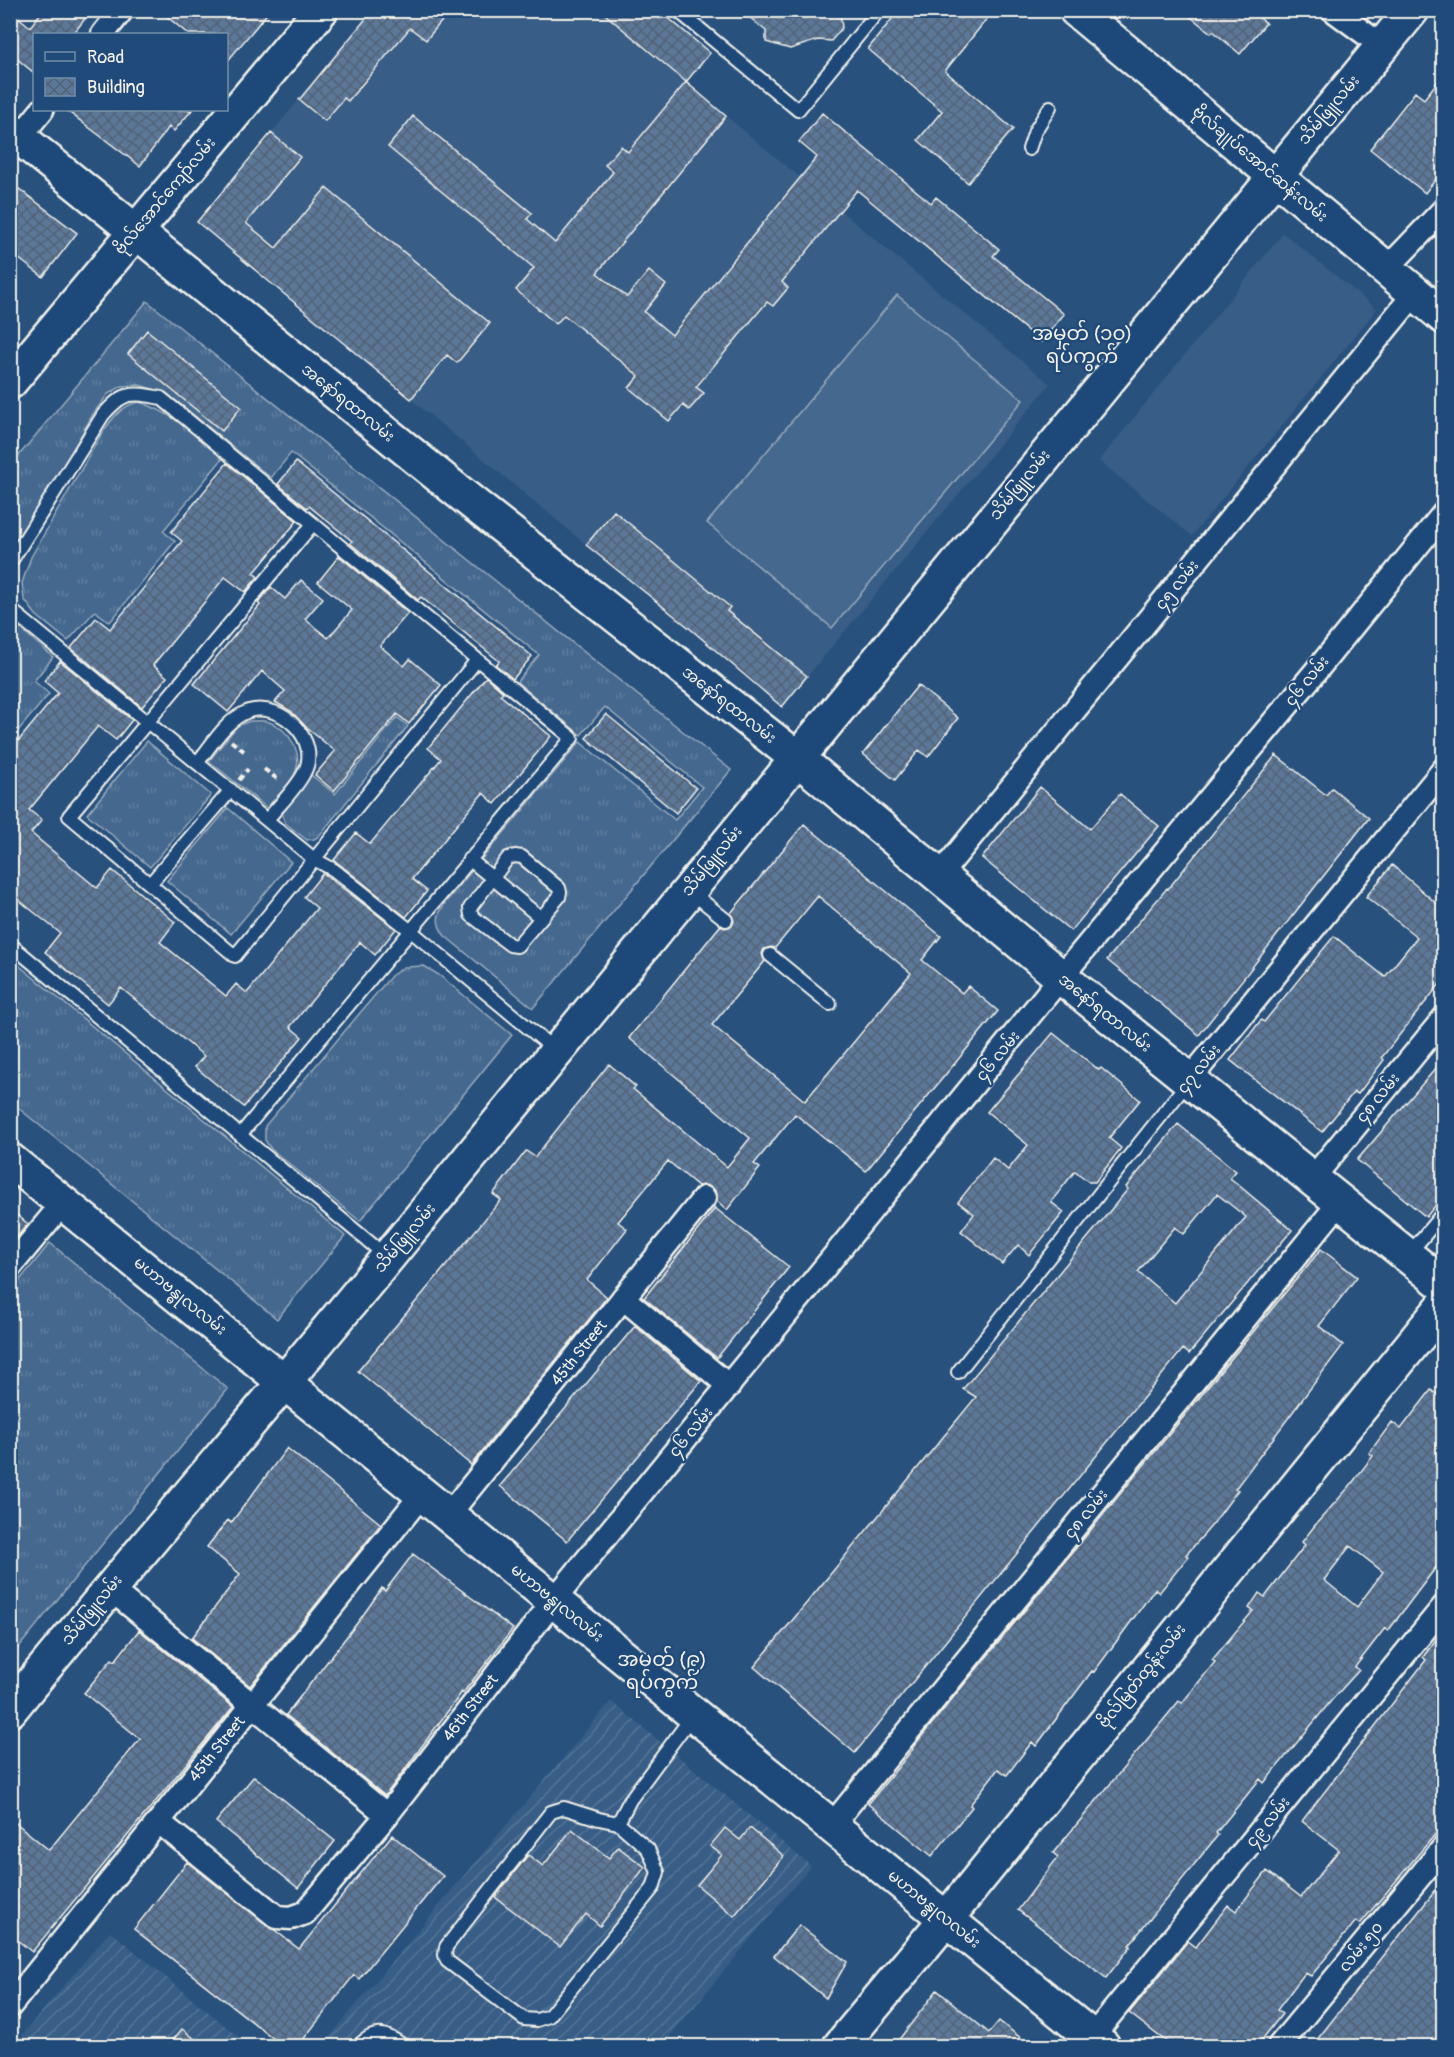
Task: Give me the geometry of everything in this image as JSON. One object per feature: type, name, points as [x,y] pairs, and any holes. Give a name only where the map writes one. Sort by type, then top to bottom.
[{"type":"main road","name":"ဗိုလ်အောင်ကျော်လမ်း","points":[[10,382],[321,10]]},
{"type":"main road","name":"ဗိုလ်ချုပ်အောင်ဆန်းလမ်း","points":[[1076,10],[1280,170],[1429,294]]},
{"type":"main road","name":"ဗိုလ်ချုပ်အောင်ဆန်းလမ်း","points":[[1101,10],[1280,170],[1398,257],[1429,294],[1443,317]]},
{"type":"main road","name":"သိမ်ဖြူလမ်း","points":[[10,1710],[109,1588],[388,1258],[1412,10]]},
{"type":"main road","name":"အနော်ရထာလမ်း","points":[[14,139],[135,231],[458,492],[797,758],[1062,977],[1443,1285]]},
{"type":"main road","name":"မဟာဗန္ဓုလလမ်း","points":[[10,1160],[423,1493],[454,1508],[559,1595],[694,1714],[1097,2042]]},
{"type":"main road","name":"ဗိုလ်မြတ်ထွန်းလမ်း","points":[[840,2046],[946,1919],[1443,1305]]},
{"type":"street","points":[[104,33],[122,10]]},
{"type":"street","points":[[1333,10],[1382,46]]},
{"type":"street","points":[[14,139],[41,111]]},
{"type":"street","points":[[1398,257],[1443,209]]},
{"type":"street","name":"၄၅ လမ်း","points":[[939,876],[1429,294]]},
{"type":"street","name":"၄၆ လမ်း","points":[[559,1595],[1443,513]]},
{"type":"street","name":"၄၇ လမ်း","points":[[1189,1080],[1443,770]]},
{"type":"street","name":"၄၈ လမ်း","points":[[1312,1179],[1443,1018]]},
{"type":"street","name":"45th Street","points":[[454,1508],[704,1198]]},
{"type":"street","name":"၄၈ လမ်း","points":[[832,1826],[1340,1202]]},
{"type":"street","points":[[10,1267],[63,1203]]},
{"type":"street","points":[[623,1298],[729,1386]]},
{"type":"street","name":"45th Street","points":[[10,2006],[423,1493]]},
{"type":"street","points":[[109,1588],[387,1815]]},
{"type":"street","name":"46th Street","points":[[159,1822],[277,1917],[291,1918],[305,1912],[387,1815],[559,1595]]},
{"type":"street","name":"၄၉ လမ်း","points":[[1097,2042],[1443,1606]]},
{"type":"street","name":"လမ်း ၅၀","points":[[1279,2046],[1443,1847]]},
{"type":"lane","points":[[677,10],[798,110],[879,10]]},
{"type":"lane","points":[[1029,149],[1035,131],[1050,107]]},
{"type":"lane","points":[[10,563],[103,415],[117,399],[138,393],[161,398],[572,738],[240,1135]]},
{"type":"lane","points":[[313,524],[69,816],[235,956],[477,660]]},
{"type":"lane","points":[[10,609],[314,859],[334,870],[411,931],[557,1052]]},
{"type":"lane","points":[[197,763],[234,718],[251,710],[279,713],[296,727],[305,739],[308,756],[305,772],[267,820]]},
{"type":"lane","points":[[150,884],[231,790]]},
{"type":"lane","points":[[522,857],[559,888],[559,897],[517,946],[510,945],[471,915],[470,908],[493,879],[508,858],[522,857]]},
{"type":"lane","points":[[469,859],[541,918]]},
{"type":"lane","points":[[689,890],[726,920]]},
{"type":"lane","points":[[10,944],[388,1258]]},
{"type":"lane","points":[[770,955],[830,1004]]},
{"type":"lane","name":"၄၇ လမ်း","points":[[958,1372],[1189,1080]]},
{"type":"lane","points":[[1407,1256],[1443,1212]]},
{"type":"lane","points":[[618,1823],[630,1800],[694,1714]]},
{"type":"lane","points":[[564,1808],[618,1823],[648,1850],[658,1872],[653,1888],[549,2016],[537,2020],[524,2019],[447,1961],[446,1947],[551,1812],[564,1808]]},
{"type":"lane","points":[[358,2046],[377,2035],[388,2035],[404,2046]]},
{"type":"path","points":[[264,769],[291,790]]},
{"type":"shaded area","points":[[373,11],[599,11],[1050,384],[782,707],[197,222]]},
{"type":"shaded area","points":[[1283,233],[1377,309],[1192,536],[1099,461]]},
{"type":"shaded area","points":[[611,1701],[811,1866],[662,2046],[322,2046],[460,1880]]},
{"type":"shaded area","points":[[110,1931],[250,2046],[13,2046]]},
{"type":"green space","points":[[897,295],[1023,400],[832,628],[707,523]]},
{"type":"green space","points":[[147,301],[731,770],[533,1008],[445,936],[438,920],[445,903],[580,742],[675,820],[702,787],[605,707],[581,735],[517,682],[539,655],[291,453],[271,478],[179,403],[160,391],[139,385],[122,386],[108,394],[93,414],[46,497],[11,552],[11,465]]},
{"type":"green space","points":[[139,402],[173,418],[223,458],[163,531],[175,541],[110,622],[95,611],[68,641],[36,615],[24,599],[22,583],[31,557],[101,435],[122,410]]},
{"type":"green space","points":[[11,627],[21,629],[53,657],[34,681],[49,694],[11,739]]},
{"type":"green space","points":[[397,717],[408,726],[319,836],[307,840],[285,823],[282,812],[311,775],[335,794]]},
{"type":"green space","points":[[250,721],[267,721],[283,730],[293,743],[298,759],[294,775],[267,808],[209,761],[237,726]]},
{"type":"green space","points":[[147,741],[211,795],[150,867],[87,814]]},
{"type":"green space","points":[[228,808],[291,862],[231,934],[167,881]]},
{"type":"green space","points":[[10,958],[345,1236],[277,1319],[11,1102]]},
{"type":"green space","points":[[424,966],[439,975],[512,1035],[360,1221],[271,1149],[265,1140],[265,1126],[391,976],[404,967]]},
{"type":"green space","points":[[50,1243],[228,1389],[11,1657],[11,1291]]},
{"type":"building","points":[[10,10],[30,27],[43,10],[92,10],[74,33],[33,33],[33,72],[10,53]]},
{"type":"building","points":[[159,10],[270,10],[228,61],[228,33],[187,33]]},
{"type":"building","points":[[373,10],[451,10],[426,40],[410,28],[348,101],[344,98],[325,121],[299,100]]},
{"type":"building","points":[[600,10],[659,10],[710,53],[686,82]]},
{"type":"building","points":[[741,10],[840,10],[842,28],[831,41],[818,40],[790,49],[766,42],[766,31]]},
{"type":"building","points":[[899,10],[994,10],[945,71],[1013,129],[968,183],[918,140],[942,111],[868,49]]},
{"type":"building","points":[[1182,10],[1250,10],[1266,23],[1240,54],[1213,31],[1211,33]]},
{"type":"building","points":[[1443,75],[1443,170],[1425,193],[1370,149],[1415,92],[1424,99]]},
{"type":"building","points":[[686,82],[726,116],[597,273],[627,297],[649,271],[666,285],[644,312],[672,335],[817,157],[799,142],[822,113],[931,203],[936,197],[999,249],[993,256],[1064,314],[1041,342],[857,190],[782,282],[788,288],[773,306],[767,302],[696,387],[704,393],[689,410],[683,405],[669,421],[629,388],[639,376],[564,315],[556,324],[516,290],[534,268],[388,147],[413,116],[532,213],[527,219],[555,243],[613,172],[605,165],[621,146],[628,152]]},
{"type":"building","points":[[67,111],[191,111],[174,131],[169,127],[140,166]]},
{"type":"building","points":[[271,133],[300,157],[246,223],[276,248],[326,188],[490,323],[457,363],[447,355],[411,399],[197,222]]},
{"type":"building","points":[[10,182],[77,233],[43,277],[10,252]]},
{"type":"building","points":[[147,330],[241,407],[222,431],[128,354]]},
{"type":"building","points":[[296,462],[532,656],[513,679],[496,665],[499,661],[421,597],[418,600],[350,543],[352,541],[278,484]]},
{"type":"building","points":[[227,463],[297,521],[254,573],[258,577],[245,592],[225,577],[153,665],[167,677],[142,707],[71,648],[96,618],[110,629],[182,541],[171,532]]},
{"type":"building","points":[[614,511],[730,607],[727,611],[807,676],[782,707],[687,626],[586,545]]},
{"type":"building","points":[[339,556],[408,613],[380,646],[404,666],[410,659],[441,685],[409,724],[397,714],[334,791],[315,775],[335,751],[307,728],[291,711],[275,702],[285,691],[262,671],[228,712],[194,684],[260,605],[258,603],[271,587],[285,599],[301,580],[323,598],[305,619],[328,638],[352,610],[318,582]]},
{"type":"building","points":[[60,661],[132,720],[116,740],[98,726],[29,810],[42,820],[31,833],[97,888],[112,870],[175,922],[160,942],[226,996],[236,984],[247,993],[317,908],[304,897],[323,873],[396,929],[375,955],[360,942],[290,1027],[302,1037],[244,1107],[195,1067],[204,1056],[121,988],[108,1004],[45,952],[60,933],[10,893],[10,751],[58,693],[44,681]]},
{"type":"building","points":[[486,677],[503,692],[500,695],[551,736],[495,804],[483,793],[412,879],[427,891],[406,917],[334,860],[356,833],[370,844],[441,759],[428,748]]},
{"type":"building","points":[[918,685],[958,718],[928,757],[919,750],[895,780],[863,754]]},
{"type":"building","points":[[606,714],[696,788],[676,813],[586,738]]},
{"type":"building","points":[[1276,755],[1326,795],[1332,788],[1369,818],[1199,1035],[1107,960],[1168,889]]},
{"type":"building","points":[[1040,787],[1090,829],[1120,794],[1159,826],[1071,931],[982,858]]},
{"type":"building","points":[[804,824],[941,936],[922,960],[962,993],[968,986],[998,1011],[866,1171],[795,1114],[754,1164],[760,1168],[727,1210],[717,1201],[717,1194],[713,1188],[705,1185],[698,1186],[668,1161],[618,1222],[627,1229],[587,1280],[607,1297],[471,1465],[358,1371],[501,1200],[493,1194],[526,1151],[535,1157],[609,1064],[636,1087],[633,1089],[727,1167],[750,1138],[629,1038],[720,926],[725,928],[732,926],[734,921],[731,913]],"holes":[[[818,896],[911,973],[805,1101],[712,1025],[765,961],[762,954],[764,949],[775,948]]]},
{"type":"building","points":[[1392,865],[1443,909],[1443,980],[1382,1057],[1384,1060],[1358,1094],[1354,1092],[1322,1132],[1230,1060],[1261,1020],[1264,1022],[1334,936],[1385,977],[1417,937],[1366,897]]},
{"type":"building","points":[[1053,1033],[1140,1100],[1109,1138],[1121,1148],[1095,1182],[1089,1182],[1075,1171],[1051,1202],[1064,1212],[1029,1255],[1018,1245],[1002,1264],[961,1231],[974,1214],[958,1202],[993,1158],[1008,1170],[1028,1145],[987,1112]]},
{"type":"building","points":[[1443,1060],[1443,1196],[1426,1217],[1357,1160]]},
{"type":"building","points":[[1178,1124],[1236,1171],[1230,1178],[1292,1230],[1189,1354],[1183,1349],[855,1753],[754,1667],[976,1397],[963,1389],[1128,1189],[1126,1187]],"holes":[[[1217,1194],[1246,1217],[1175,1303],[1138,1272],[1175,1227],[1184,1234]]]},
{"type":"building","points":[[715,1208],[789,1267],[717,1358],[644,1298]]},
{"type":"building","points":[[10,1209],[28,1224],[10,1245]]},
{"type":"building","points":[[1321,1249],[1357,1277],[1319,1326],[1343,1345],[1235,1489],[1238,1490],[1213,1524],[1186,1555],[1188,1557],[1159,1593],[1155,1589],[1036,1746],[1032,1742],[1007,1775],[998,1769],[970,1805],[972,1807],[932,1856],[868,1804]]},
{"type":"building","points":[[635,1326],[701,1381],[567,1541],[500,1486]]},
{"type":"building","points":[[1431,1390],[1443,1399],[1443,1558],[1388,1631],[1385,1628],[1355,1667],[1359,1670],[1264,1783],[1260,1779],[1216,1833],[1218,1835],[1129,1945],[1131,1946],[1106,1978],[1018,1910],[1058,1857],[1053,1853],[1179,1701],[1182,1703],[1215,1662],[1212,1660],[1253,1611],[1249,1608],[1259,1593],[1265,1597],[1305,1545],[1302,1542],[1373,1456],[1369,1453],[1392,1422],[1401,1429]],"holes":[[[1350,1546],[1383,1572],[1357,1607],[1324,1580]]]},
{"type":"building","points":[[287,1448],[381,1524],[250,1686],[192,1638],[240,1574],[207,1547],[228,1520],[231,1523]]},
{"type":"building","points":[[413,1554],[513,1629],[462,1692],[385,1796],[286,1715],[382,1588],[385,1591]]},
{"type":"building","points":[[139,1630],[233,1707],[32,1952],[10,1934],[10,1818],[49,1850],[140,1739],[84,1693],[112,1659],[115,1661]]},
{"type":"building","points":[[1443,1630],[1443,1825],[1360,1924],[1356,1921],[1311,1976],[1305,1973],[1277,2010],[1282,2014],[1257,2046],[1172,2046],[1129,2013],[1188,1941],[1196,1947],[1228,1905],[1236,1911],[1267,1871],[1301,1897],[1339,1850],[1302,1821],[1426,1660],[1423,1657]]},
{"type":"building","points":[[254,1776],[335,1841],[298,1888],[216,1822]]},
{"type":"building","points":[[725,1828],[740,1840],[750,1828],[784,1856],[734,1916],[697,1885],[722,1855],[710,1846]]},
{"type":"building","points":[[572,1829],[609,1858],[618,1847],[645,1867],[600,1926],[586,1914],[560,1947],[495,1897],[528,1855],[543,1866]]},
{"type":"building","points":[[392,1835],[443,1876],[359,1979],[354,1975],[298,2046],[283,2046],[134,1929],[187,1862],[299,1949]]},
{"type":"building","points":[[1443,1881],[1443,1948],[1437,1957],[1443,1963],[1443,1971],[1436,1981],[1443,1987],[1443,2046],[1312,2046]]},
{"type":"building","points":[[799,1925],[847,1962],[826,1998],[774,1956]]},
{"type":"building","points":[[937,1990],[989,2033],[999,2021],[1031,2046],[894,2046]]},
{"type":"building","points":[[182,2029],[204,2046],[168,2046]]},
{"type":"district","name":"အမှတ် (၁၀) ရပ်ကွက်","points":[[1082,344]]},
{"type":"district","name":"အမှတ် (၉) ရပ်ကွက်","points":[[662,1670]]}]
